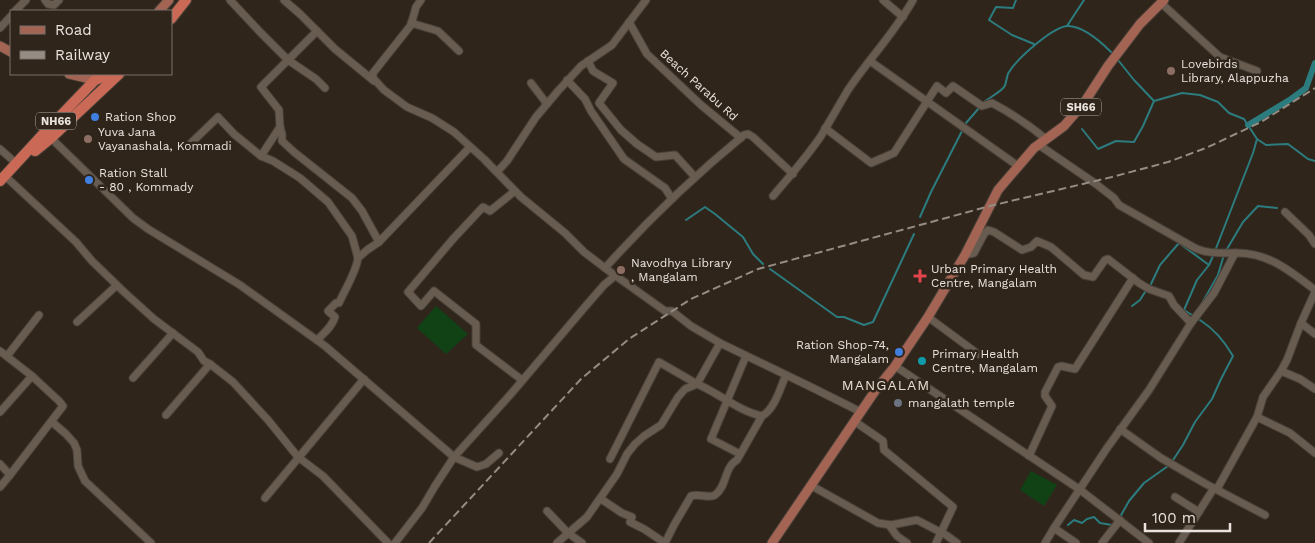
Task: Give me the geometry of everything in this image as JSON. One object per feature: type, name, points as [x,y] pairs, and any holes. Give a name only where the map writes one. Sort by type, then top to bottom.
[{"type":"highway","points":[[172,11],[186,0]]},
{"type":"highway","points":[[172,18],[186,0]]},
{"type":"highway","name":"NH66","points":[[17,164],[51,138],[118,75]]},
{"type":"highway","points":[[99,77],[104,88]]},
{"type":"highway","name":"NH66","points":[[3,178],[99,77]]},
{"type":"main road","points":[[160,10],[169,0]]},
{"type":"main road","name":"SH66","points":[[775,542],[874,391],[895,366],[928,317],[965,254],[998,190],[1034,148],[1064,126],[1084,103],[1113,59],[1140,24],[1162,1]]},
{"type":"main road","points":[[79,75],[99,77]]},
{"type":"street","points":[[16,10],[26,0]]},
{"type":"street","points":[[45,0],[48,4],[54,5],[58,0]]},
{"type":"street","points":[[230,0],[288,60],[316,79],[325,88]]},
{"type":"street","points":[[284,0],[335,49],[384,90],[407,107],[445,126],[484,158],[515,191],[584,252],[665,311],[672,311],[691,326],[720,343],[860,412]]},
{"type":"street","points":[[375,81],[373,78],[374,73],[411,23],[416,6],[421,0]]},
{"type":"street","points":[[497,172],[507,161],[546,104],[577,70],[612,45],[646,0]]},
{"type":"street","points":[[884,0],[904,17]]},
{"type":"street","points":[[773,196],[793,174],[849,90],[904,17],[914,0]]},
{"type":"street","points":[[1162,1],[1220,57],[1257,71]]},
{"type":"street","points":[[0,28],[10,17]]},
{"type":"street","name":"Beach Parabu Rd","points":[[629,22],[647,54],[701,105],[741,138]]},
{"type":"street","points":[[411,23],[438,31],[459,51]]},
{"type":"street","points":[[318,31],[261,87],[279,110],[282,141],[352,198],[362,211],[379,242]]},
{"type":"street","points":[[870,61],[1018,166]]},
{"type":"street","points":[[588,62],[593,71],[613,83],[600,103],[621,130],[656,157],[675,155],[695,177]]},
{"type":"street","points":[[567,80],[585,99],[591,111],[624,159],[665,188],[672,199]]},
{"type":"street","points":[[530,83],[546,104]]},
{"type":"street","points":[[825,128],[872,163],[894,153],[937,86],[946,93],[953,86],[982,106],[992,103],[1030,126],[1043,142],[1114,198],[1119,205],[1192,247],[1216,253],[1235,253],[1272,260],[1289,270],[1315,291],[1281,371],[1263,397],[1257,417],[1215,488],[1179,543]]},
{"type":"street","points":[[188,146],[218,117],[234,134],[261,156],[273,161],[300,178],[328,202],[352,236],[358,258],[357,266],[340,303],[336,303],[328,311],[335,318],[334,320],[317,340]]},
{"type":"street","points":[[261,156],[280,128]]},
{"type":"street","points":[[605,268],[672,199],[744,135],[748,134],[793,174]]},
{"type":"street","points":[[51,138],[133,218],[240,285],[317,340],[454,457],[477,468],[486,464],[499,452]]},
{"type":"street","points":[[358,258],[379,242],[470,148]]},
{"type":"street","points":[[0,149],[17,164]]},
{"type":"street","points":[[3,178],[76,242],[116,286],[240,388],[298,457],[322,476],[388,543]]},
{"type":"street","points":[[515,191],[490,211],[483,207],[408,292],[421,306],[434,291],[476,324],[476,344],[522,380]]},
{"type":"street","points":[[1285,212],[1315,244]]},
{"type":"street","points":[[965,254],[974,253],[988,230],[1022,250],[1031,248],[1037,241],[1051,247],[1084,275],[1093,277],[1105,260],[1108,259],[1145,287],[1169,296],[1174,306],[1192,323]]},
{"type":"street","points":[[1045,543],[1079,489],[1214,293],[1235,253]]},
{"type":"street","points":[[395,543],[422,508],[454,457],[595,295],[616,275]]},
{"type":"street","points":[[1029,456],[1052,406],[1045,396],[1058,368],[1061,366],[1075,369],[1133,278]]},
{"type":"street","points":[[77,322],[116,286]]},
{"type":"street","points":[[7,356],[38,315]]},
{"type":"street","points":[[928,317],[978,354]]},
{"type":"street","points":[[1301,323],[1315,334]]},
{"type":"street","points":[[133,378],[173,333]]},
{"type":"street","points":[[556,543],[587,517],[617,474],[627,454],[644,436],[661,425],[685,389],[696,384],[720,343]]},
{"type":"street","points":[[0,351],[32,376],[62,406],[52,422],[0,487]]},
{"type":"street","points":[[740,454],[711,439],[746,356]]},
{"type":"street","points":[[610,459],[659,362],[696,384],[756,415],[762,416]]},
{"type":"street","points":[[166,415],[210,364]]},
{"type":"street","points":[[895,366],[1079,489],[1150,543]]},
{"type":"street","points":[[1281,371],[1300,379],[1315,390]]},
{"type":"street","points":[[601,499],[622,513],[632,516],[630,522],[665,543],[691,496],[699,494],[712,496],[717,494],[732,463],[737,460],[762,416],[767,413],[774,403],[786,375]]},
{"type":"street","points":[[0,412],[32,376]]},
{"type":"street","points":[[265,498],[364,379]]},
{"type":"street","points":[[1257,417],[1290,433],[1315,453]]},
{"type":"street","points":[[854,421],[884,441],[884,450],[953,506],[936,543]]},
{"type":"street","points":[[52,422],[74,443],[78,466],[85,481],[151,543]]},
{"type":"street","points":[[1120,429],[1161,458],[1265,515]]},
{"type":"street","points":[[0,464],[10,475]]},
{"type":"street","points":[[812,486],[878,523],[889,525],[917,520],[957,543]]},
{"type":"street","points":[[1175,497],[1199,512]]},
{"type":"street","points":[[547,511],[568,533],[582,543]]},
{"type":"street","points":[[1102,543],[1120,520]]},
{"type":"street","points":[[889,525],[897,536],[907,543]]},
{"type":"street","points":[[1054,528],[1076,543]]},
{"type":"green space","points":[[436,306],[468,334],[446,354],[417,328]]},
{"type":"green space","points":[[1031,471],[1057,485],[1044,506],[1020,490]]},
{"type":"waterway","points":[[1016,0],[1013,8],[996,7],[989,20],[1012,35],[1034,44]]},
{"type":"waterway","points":[[1067,26],[1084,0]]},
{"type":"waterway","points":[[983,103],[1003,89],[1007,75],[1028,51],[1062,27],[1075,27],[1087,32],[1111,52]]},
{"type":"waterway","points":[[1118,60],[1154,101],[1182,93],[1200,95],[1218,102],[1229,113],[1244,119],[1257,139],[1266,145],[1288,144],[1308,159],[1315,161]]},
{"type":"waterway","points":[[1248,125],[1306,88],[1315,63]]},
{"type":"waterway","points":[[1082,129],[1098,149],[1116,141],[1134,142],[1154,101]]},
{"type":"waterway","points":[[966,123],[979,108]]},
{"type":"waterway","points":[[920,217],[962,131]]},
{"type":"waterway","points":[[1215,251],[1257,139]]},
{"type":"waterway","points":[[1227,249],[1243,222],[1258,206],[1277,208]]},
{"type":"waterway","points":[[686,220],[705,207],[743,237],[753,254],[763,264]]},
{"type":"waterway","points":[[770,269],[837,317],[844,317],[864,325],[873,322],[914,234]]},
{"type":"waterway","points":[[1151,284],[1160,265],[1179,243],[1209,265]]},
{"type":"waterway","points":[[1192,315],[1184,310],[1197,280],[1209,265],[1213,256]]},
{"type":"waterway","points":[[1201,305],[1218,275],[1223,258]]},
{"type":"waterway","points":[[1132,306],[1140,300],[1145,292]]},
{"type":"waterway","points":[[1173,460],[1195,422],[1212,399],[1233,356],[1219,336],[1200,320]]},
{"type":"waterway","points":[[1120,517],[1129,501],[1144,483],[1168,466]]},
{"type":"waterway","points":[[1068,525],[1074,520],[1082,523],[1094,517],[1100,523],[1112,525]]},
{"type":"railway","points":[[429,543],[581,379],[629,339],[691,299],[758,269],[990,206],[1168,162],[1206,148],[1261,122],[1315,88]]},
{"type":"place","name":"Lovebirds Library, Alappuzha","points":[[1171,71]]},
{"type":"place","name":"Ration Shop","points":[[95,117]]},
{"type":"place","name":"Yuva Jana Vayanashala, Kommadi","points":[[88,139]]},
{"type":"place","name":"Ration Stall - 80 , Kommady","points":[[89,180]]},
{"type":"place","name":"Navodhya Library , Mangalam","points":[[621,270]]},
{"type":"place","name":"Urban Primary Health Centre, Mangalam","points":[[920,276]]},
{"type":"place","name":"Ration Shop-74, Mangalam","points":[[899,352]]},
{"type":"place","name":"Primary Health Centre, Mangalam","points":[[922,361]]},
{"type":"place","name":"mangalath temple","points":[[898,403]]},
{"type":"district","name":"MANGALAM","points":[[886,385]]}]
